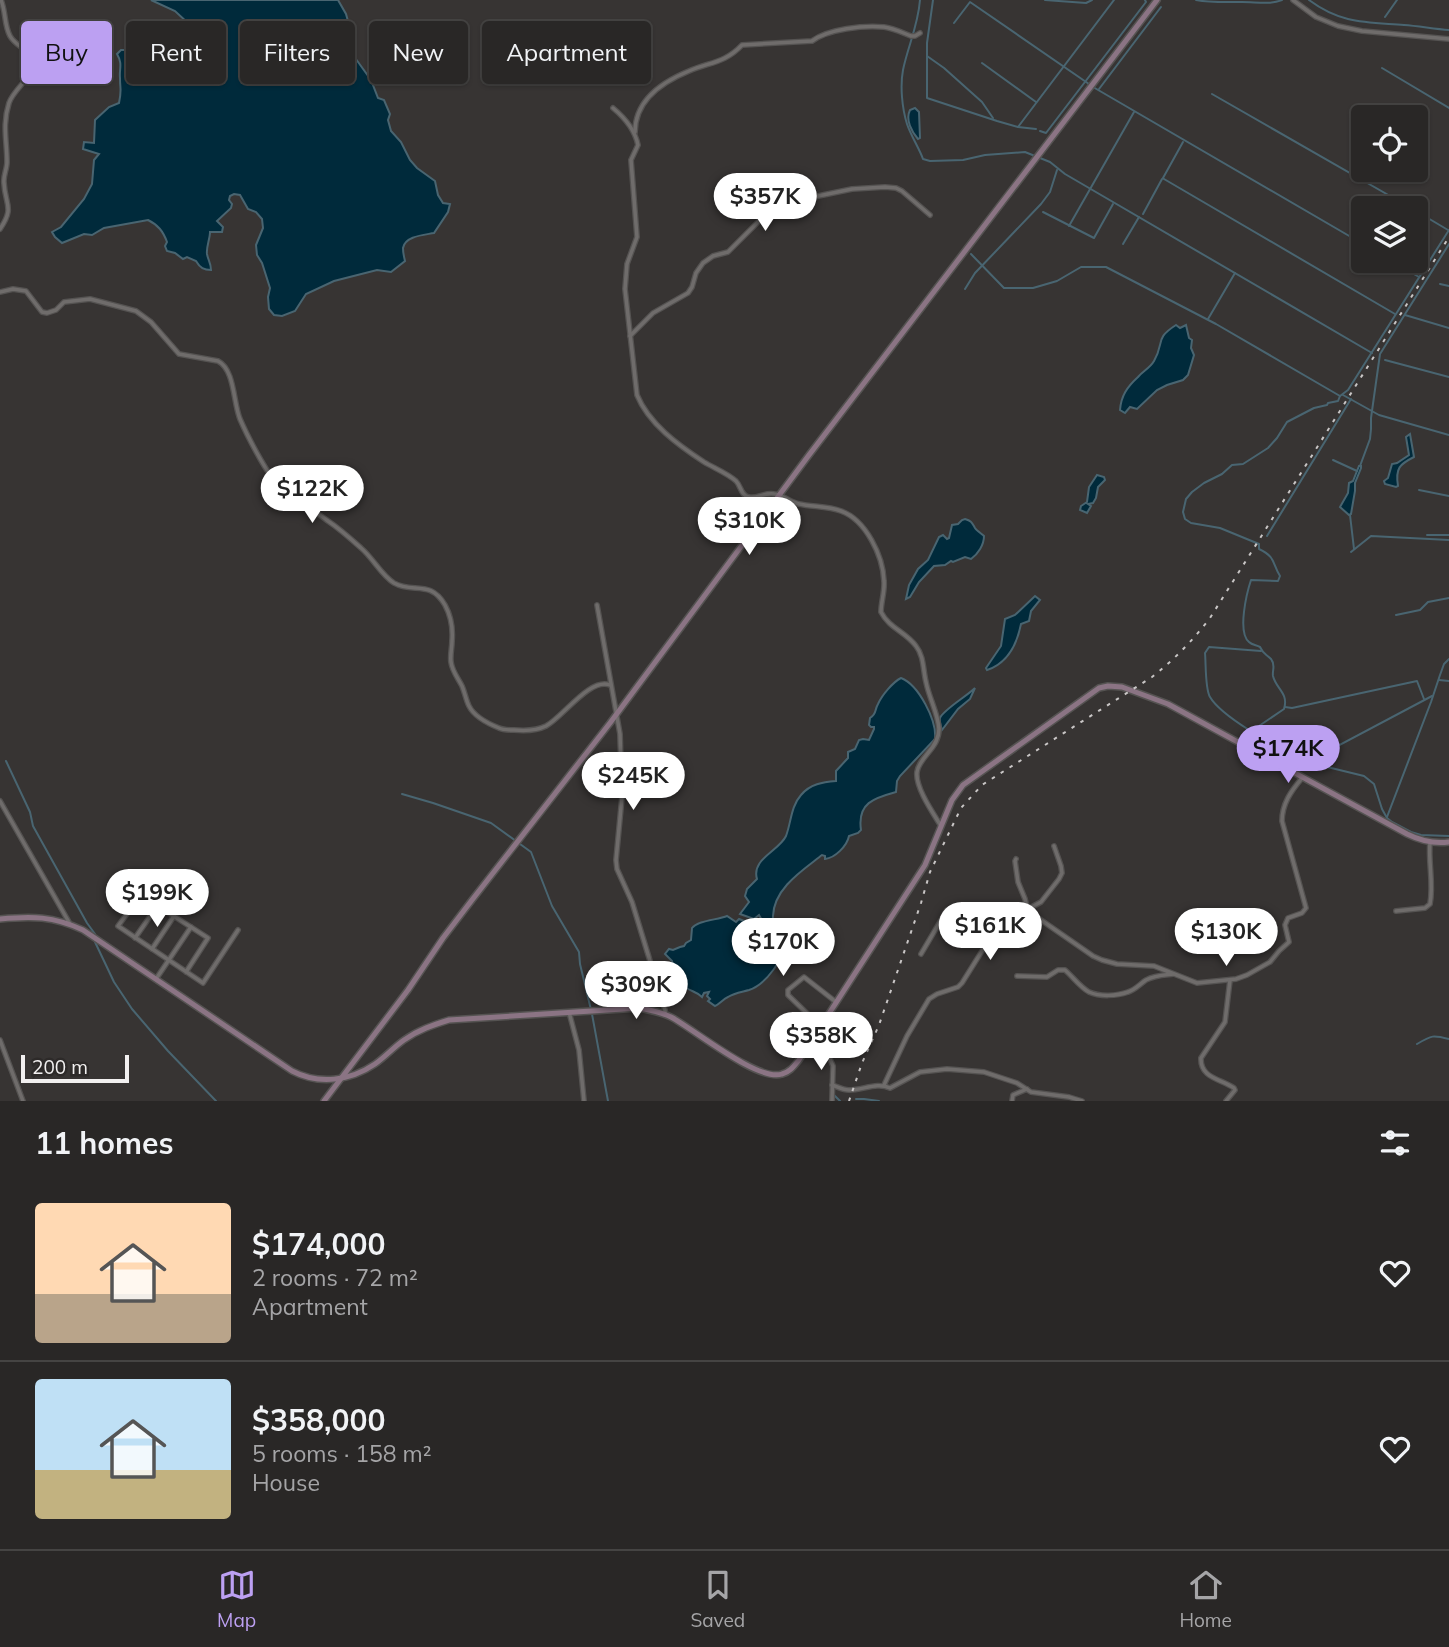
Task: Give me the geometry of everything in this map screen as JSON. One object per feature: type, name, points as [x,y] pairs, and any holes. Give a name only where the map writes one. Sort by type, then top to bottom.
[{"type":"main road","points":[[324,1101],[408,990],[471,900],[617,713],[1157,0]]},
{"type":"main road","points":[[0,919],[44,917],[69,923],[292,1071],[309,1078],[328,1080],[366,1070],[419,1031],[462,1018],[639,1008],[664,1014],[747,1065],[769,1074],[783,1074],[791,1069],[925,865],[952,800],[963,785],[1092,693],[1108,686],[1122,687],[1168,704],[1407,834],[1430,842],[1449,842]]},
{"type":"street","points":[[0,229],[9,214],[4,184],[7,165],[4,132],[6,115],[13,93],[33,70],[34,64],[32,55],[20,48],[8,34],[1,0]]},
{"type":"street","points":[[1293,0],[1316,16],[1338,26],[1362,31],[1449,39]]},
{"type":"street","points":[[920,33],[911,36],[885,27],[853,27],[819,36],[812,41],[742,45],[724,60],[688,71],[649,95],[639,110],[635,126],[638,145],[631,160],[637,237],[627,264],[625,289],[637,395],[655,423],[703,461],[736,481],[743,495],[747,497],[766,493],[780,495],[795,503],[846,513],[860,524],[877,552],[884,580],[881,612],[890,625],[906,636],[919,650],[936,715],[939,736],[919,765],[917,776],[921,791],[940,826]]},
{"type":"street","points":[[613,108],[621,114],[635,134]]},
{"type":"street","points":[[630,336],[653,313],[688,293],[703,263],[713,256],[728,252],[766,215],[784,204],[852,190],[885,187],[902,191],[930,215]]},
{"type":"street","points":[[0,292],[13,289],[26,291],[41,312],[47,313],[64,303],[90,299],[136,311],[151,322],[179,354],[222,364],[229,375],[239,417],[276,483],[328,520],[365,551],[393,583],[425,588],[441,599],[450,614],[452,667],[472,711],[482,719],[500,729],[538,729],[561,715],[584,692],[600,684],[610,685]]},
{"type":"street","points":[[597,605],[620,734],[622,797],[617,869],[632,902],[664,1014]]},
{"type":"street","points":[[1016,859],[1018,882],[1027,910],[1093,956],[1117,964],[1154,966],[1197,984],[1230,980],[1247,975],[1270,961],[1289,942],[1285,925],[1288,918],[1302,913],[1306,908],[1282,821],[1282,810],[1291,791],[1302,778]]},
{"type":"street","points":[[0,801],[69,923]]},
{"type":"street","points":[[1396,911],[1425,908],[1430,904],[1430,842]]},
{"type":"street","points":[[884,1085],[907,1035],[929,999],[958,987],[1005,918],[1041,902],[1062,873],[1054,846]]},
{"type":"street","points":[[186,972],[208,939],[141,895],[118,926],[203,984],[238,930]]},
{"type":"street","points":[[135,938],[158,905]]},
{"type":"street","points":[[921,954],[950,909],[992,935]]},
{"type":"street","points":[[152,949],[174,916]]},
{"type":"street","points":[[156,979],[191,927]]},
{"type":"street","points":[[1017,976],[1047,976],[1065,970],[1081,986],[1100,996],[1128,992],[1146,980],[1174,974]]},
{"type":"street","points":[[820,1026],[788,995],[788,990],[804,977],[836,1002]]},
{"type":"street","points":[[1226,1101],[1234,1088],[1212,1077],[1200,1063],[1225,1022],[1230,980]]},
{"type":"street","points":[[569,1012],[579,1050],[584,1101]]},
{"type":"street","points":[[0,1040],[23,1101]]},
{"type":"street","points":[[809,1042],[830,1059],[833,1066],[832,1101]]},
{"type":"street","points":[[832,1085],[851,1090],[884,1085],[890,1088],[920,1072],[947,1069],[984,1072],[1017,1083],[1031,1092],[1082,1101]]},
{"type":"street","points":[[1012,1101],[1013,1095],[1027,1089]]},
{"type":"water","points":[[151,0],[338,0],[348,21],[240,21],[240,84],[355,84],[355,58],[369,77],[369,84],[373,84],[378,98],[384,100],[390,114],[388,120],[391,131],[417,168],[435,181],[443,203],[450,204],[448,212],[434,233],[407,241],[403,248],[405,261],[391,272],[377,270],[334,281],[306,294],[295,311],[282,316],[274,315],[269,309],[270,288],[257,255],[256,245],[263,228],[262,219],[256,212],[248,209],[240,195],[230,196],[231,208],[217,221],[223,227],[222,232],[210,232],[207,256],[211,270],[202,268],[187,257],[183,259],[167,251],[167,242],[162,232],[148,220],[104,228],[92,235],[84,234],[62,243],[55,237],[52,232],[61,227],[84,199],[92,184],[94,160],[99,154],[83,149],[84,142],[94,143],[95,120],[109,107],[119,103],[120,64],[117,54],[121,50],[126,50],[126,84],[226,84],[226,21],[186,21],[175,11]]},
{"type":"water","points":[[915,108],[919,112],[918,139],[908,118],[910,110]]},
{"type":"water","points":[[1176,325],[1180,328],[1186,325],[1192,340],[1194,355],[1188,375],[1183,380],[1157,390],[1137,409],[1130,407],[1125,413],[1120,410],[1128,388],[1152,363],[1162,338]]},
{"type":"water","points":[[1410,434],[1414,457],[1400,467],[1397,475],[1398,486],[1385,484],[1392,464],[1409,455],[1406,437]]},
{"type":"water","points":[[1359,466],[1361,468],[1355,483],[1349,515],[1340,507]]},
{"type":"water","points":[[1097,475],[1105,480],[1098,487],[1093,503],[1088,504],[1091,506],[1087,513],[1080,510],[1081,506],[1087,502],[1089,487]]},
{"type":"water","points":[[965,519],[984,536],[978,552],[971,559],[965,557],[945,565],[934,566],[906,599],[909,585],[918,569],[928,560],[939,537],[943,535],[949,538],[952,525]]},
{"type":"water","points":[[1035,596],[1040,600],[1031,611],[1029,621],[1021,624],[1010,652],[1001,663],[987,670],[1001,646],[1005,619],[1015,615]]},
{"type":"water","points":[[901,678],[914,688],[926,704],[935,739],[900,776],[896,792],[869,803],[862,814],[861,830],[849,836],[840,851],[825,859],[822,855],[784,888],[778,897],[773,916],[774,924],[783,937],[784,947],[774,970],[762,982],[715,1006],[708,1001],[709,992],[702,997],[686,988],[677,976],[672,961],[665,954],[669,949],[684,946],[691,940],[692,928],[703,922],[727,916],[736,922],[739,919],[754,922],[761,930],[770,924],[763,922],[759,915],[754,919],[740,914],[749,902],[745,896],[747,889],[757,879],[758,866],[786,836],[793,809],[801,795],[813,786],[836,781],[836,771],[848,758],[848,752],[855,749],[859,740],[869,740],[874,729],[869,725],[870,718],[875,714],[885,693]]},
{"type":"water","points":[[975,688],[970,699],[958,709],[942,730],[942,715]]},
{"type":"waterway","points":[[920,0],[903,70],[902,90],[907,124],[923,159],[963,160],[985,155],[1025,152],[1050,162],[1065,174],[1372,353]]},
{"type":"waterway","points":[[933,0],[927,43],[927,98],[1018,127],[1036,129]]},
{"type":"waterway","points":[[1045,0],[1086,3],[1092,0]]},
{"type":"waterway","points":[[1018,127],[1114,0]]},
{"type":"waterway","points":[[1040,131],[1046,133],[1145,0]]},
{"type":"waterway","points":[[1196,0],[1263,3],[1282,0]]},
{"type":"waterway","points":[[1309,0],[1343,18],[1449,30]]},
{"type":"waterway","points":[[1385,17],[1397,0]]},
{"type":"waterway","points":[[954,23],[970,2],[1089,84]]},
{"type":"waterway","points":[[1099,89],[1161,7]]},
{"type":"waterway","points":[[927,56],[982,102],[993,118]]},
{"type":"waterway","points":[[982,63],[1036,102]]},
{"type":"waterway","points":[[1382,68],[1449,108]]},
{"type":"waterway","points":[[1093,87],[1351,237]]},
{"type":"waterway","points":[[1212,94],[1390,196]]},
{"type":"waterway","points":[[1069,226],[1134,112]]},
{"type":"waterway","points":[[1183,142],[1164,179],[1395,314]]},
{"type":"waterway","points":[[965,289],[975,273],[1041,204],[1050,192],[1057,170]]},
{"type":"waterway","points":[[1143,214],[1162,179]]},
{"type":"waterway","points":[[1043,212],[1094,238],[1113,204]]},
{"type":"waterway","points":[[1123,244],[1139,217]]},
{"type":"waterway","points":[[1428,218],[1448,230]]},
{"type":"waterway","points":[[971,254],[1004,288],[1033,288],[1057,281],[1081,267],[1106,267],[1216,324],[1340,396],[1348,390],[1449,230]]},
{"type":"waterway","points":[[1360,466],[1370,439],[1380,354],[1449,244]]},
{"type":"waterway","points":[[1208,319],[1235,273]]},
{"type":"waterway","points":[[1412,273],[1419,277]]},
{"type":"waterway","points":[[1440,284],[1449,286]]},
{"type":"waterway","points":[[1405,315],[1449,328]]},
{"type":"waterway","points":[[1385,360],[1449,377]]},
{"type":"waterway","points":[[1343,395],[1379,415],[1449,435]]},
{"type":"waterway","points":[[1256,728],[1284,709],[1285,699],[1273,676],[1274,665],[1271,659],[1245,637],[1245,602],[1251,580],[1278,581],[1280,576],[1271,558],[1259,549],[1259,544],[1220,528],[1191,523],[1185,519],[1183,512],[1186,499],[1204,483],[1222,474],[1232,465],[1243,464],[1268,448],[1287,422],[1314,408],[1338,401],[1340,396]]},
{"type":"waterway","points":[[1267,536],[1351,399]]},
{"type":"waterway","points":[[1333,460],[1357,471]]},
{"type":"waterway","points":[[1419,490],[1449,496]]},
{"type":"waterway","points":[[1350,515],[1354,549]]},
{"type":"waterway","points":[[1427,535],[1449,535]]},
{"type":"waterway","points":[[1351,552],[1371,536],[1449,540]]},
{"type":"waterway","points":[[1396,615],[1420,610],[1428,602],[1449,598]]},
{"type":"waterway","points":[[1249,730],[1223,711],[1210,697],[1206,682],[1205,653],[1209,647],[1261,651]]},
{"type":"waterway","points":[[1387,817],[1444,664],[1449,659]]},
{"type":"waterway","points":[[1439,680],[1449,681]]},
{"type":"waterway","points":[[1285,707],[1292,708],[1417,681],[1424,699]]},
{"type":"waterway","points":[[1253,739],[1253,745],[1298,767],[1432,696]]},
{"type":"waterway","points":[[6,761],[30,812],[33,826],[95,936]]},
{"type":"waterway","points":[[1304,765],[1315,764],[1364,776],[1374,784],[1382,809],[1392,822],[1421,835],[1449,836]]},
{"type":"waterway","points":[[402,794],[491,823],[531,852],[552,906],[579,952],[608,1101]]},
{"type":"waterway","points":[[95,942],[114,982],[132,1009],[216,1101]]},
{"type":"waterway","points":[[1417,1044],[1433,1037],[1449,1039]]},
{"type":"waterway","points":[[832,1093],[840,1101]]},
{"type":"waterway","points":[[856,1099],[879,1101]]},
{"type":"railway","points":[[849,1101],[879,1025],[930,872],[961,808],[982,785],[1152,677],[1197,634],[1210,618],[1449,237]]}]
